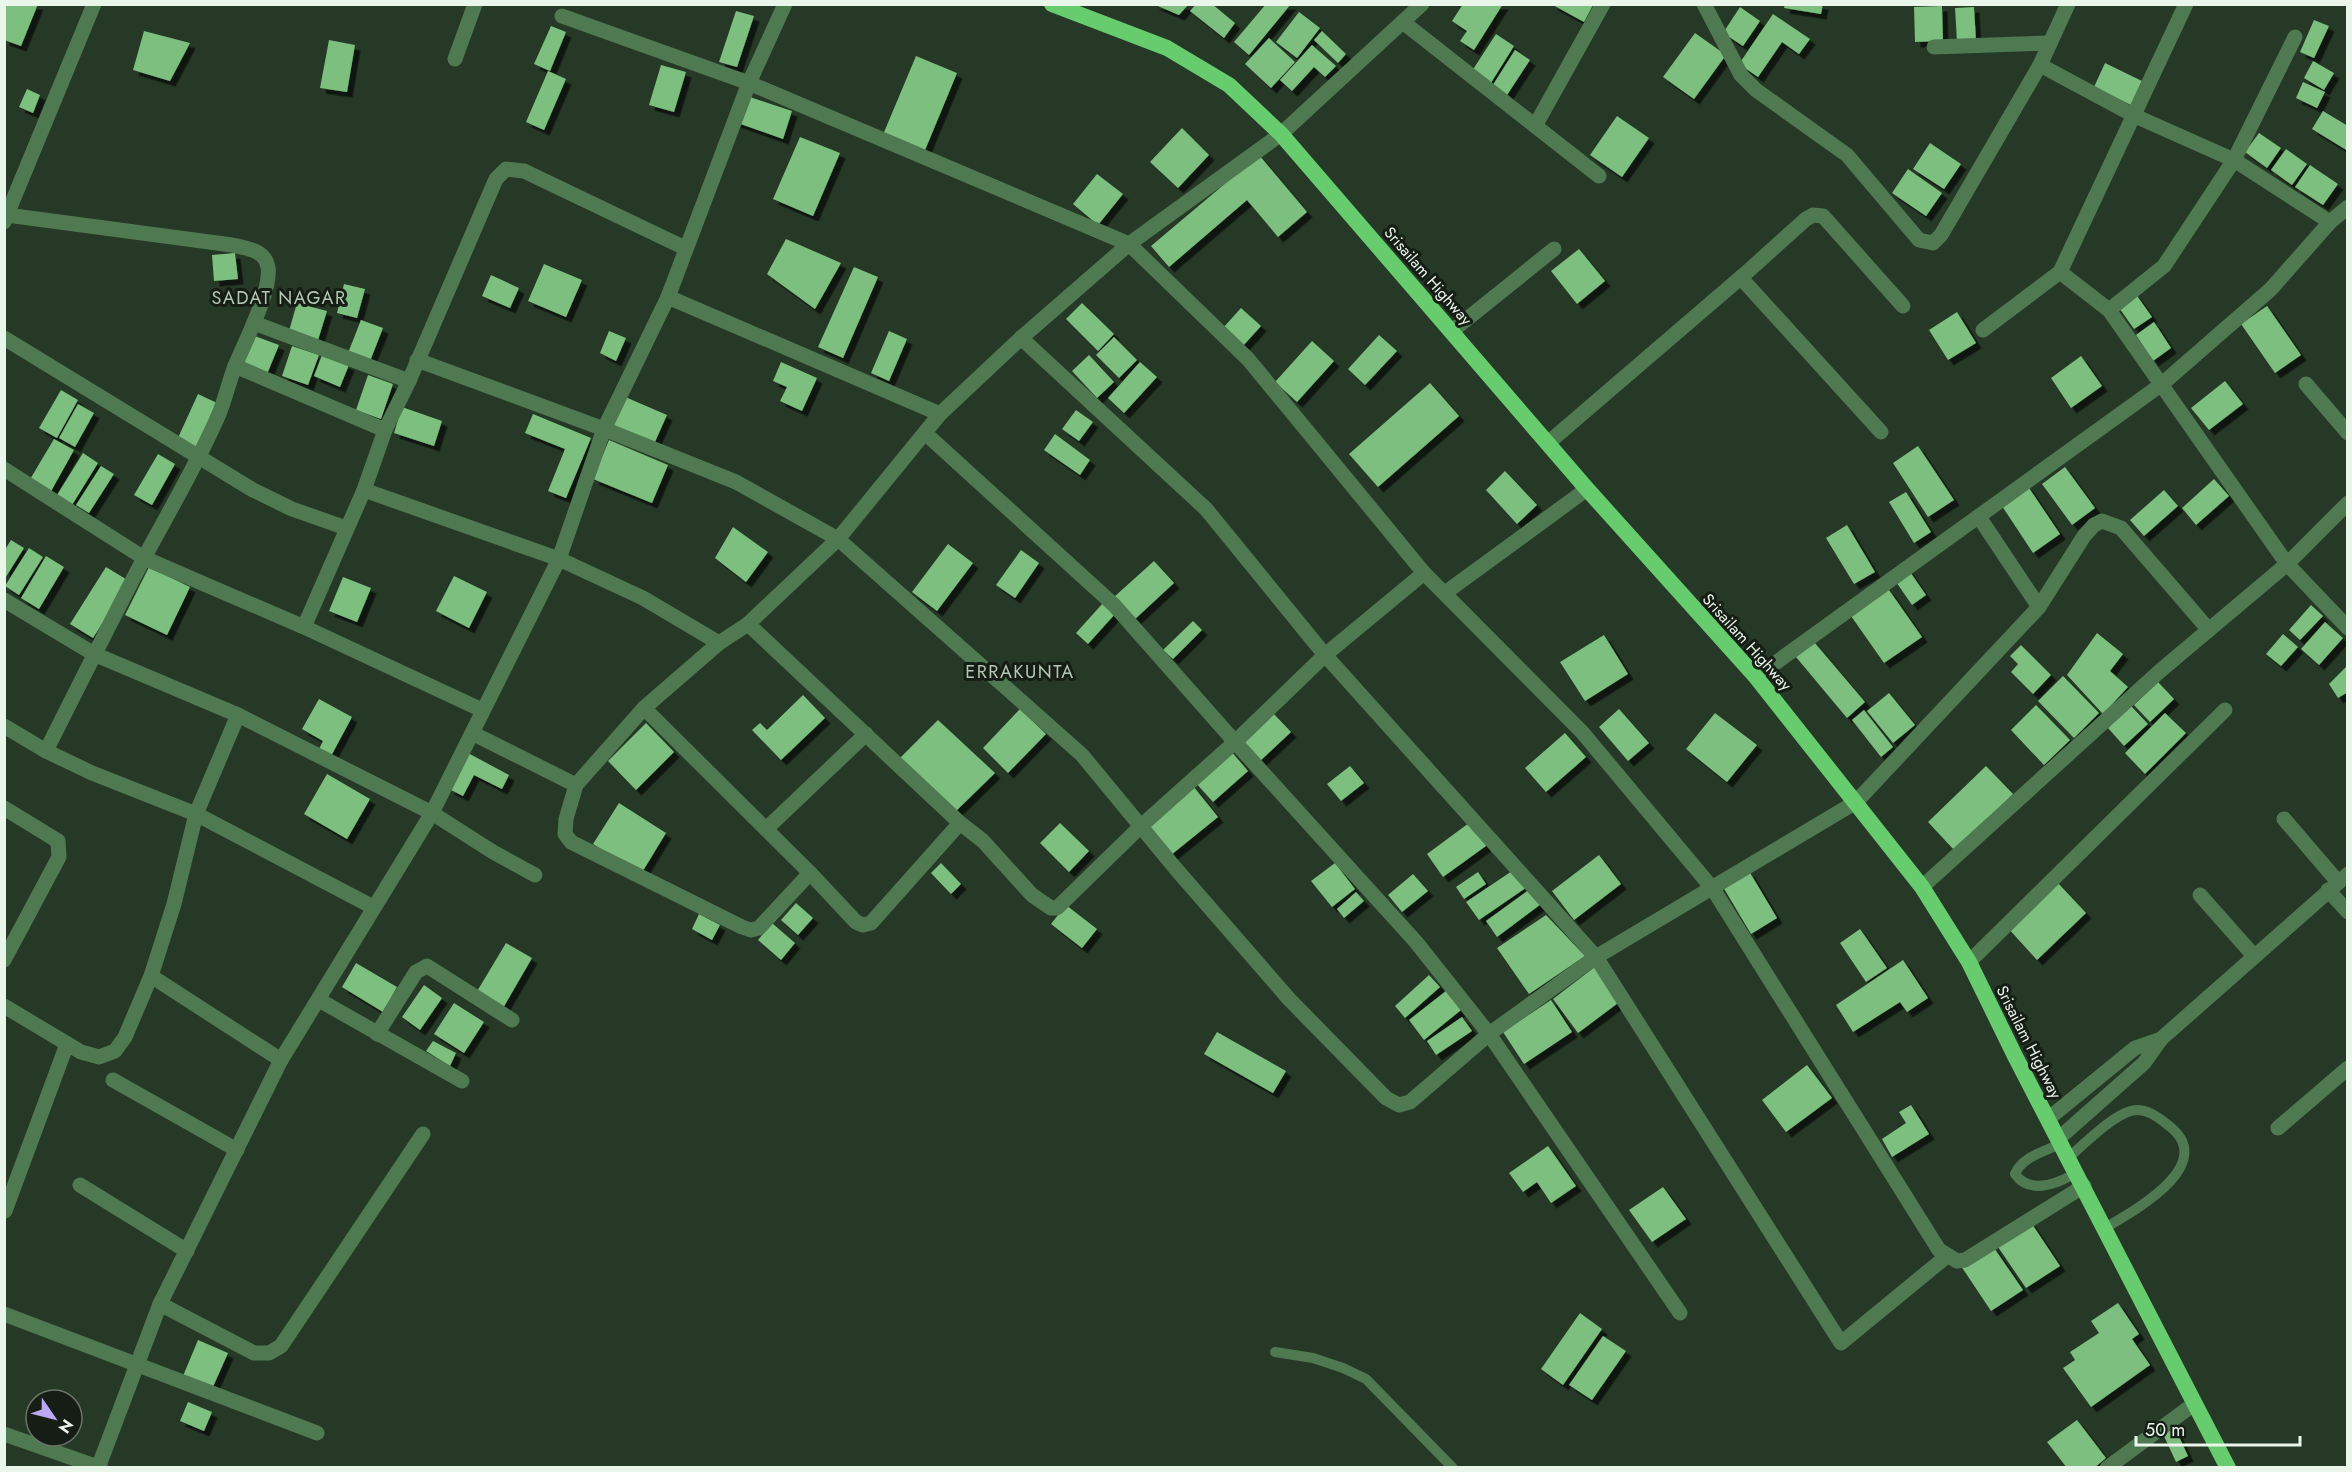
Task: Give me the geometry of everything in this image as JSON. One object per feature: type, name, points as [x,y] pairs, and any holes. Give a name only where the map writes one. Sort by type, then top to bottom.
[{"type":"highway","name":"Srisailam Highway","points":[[1058,5],[1167,48],[1229,85],[1281,134],[1587,489],[1756,677],[1922,887],[1969,962],[2228,1467]]},
{"type":"street","points":[[46,751],[144,558],[199,458],[220,412],[235,366],[254,323],[264,292],[268,268],[261,255],[249,248],[6,219],[94,4]]},
{"type":"street","points":[[455,59],[475,4]]},
{"type":"street","points":[[4,1434],[99,1467],[160,1304],[281,1060],[432,813],[559,559],[604,429],[668,297],[749,83],[785,4]]},
{"type":"street","points":[[810,873],[759,928],[751,930],[742,927],[571,842],[565,834],[566,819],[576,785],[644,708],[719,643],[748,624],[838,539],[940,414],[1021,338],[1129,244],[1281,134],[1422,4]]},
{"type":"street","points":[[1535,126],[1603,4]]},
{"type":"street","points":[[1704,4],[1741,75],[1756,90],[1847,154],[1919,240],[1933,243],[1941,235],[2040,65],[2068,4]]},
{"type":"street","points":[[1983,330],[2060,272],[2186,4]]},
{"type":"street","points":[[562,16],[749,83],[1129,244],[1248,359],[1424,573],[1582,732],[1713,889],[1939,1250],[1957,1261],[1965,1260],[2080,1180]]},
{"type":"street","points":[[1404,23],[1599,176]]},
{"type":"street","points":[[2109,310],[2164,266],[2234,160],[2295,37]]},
{"type":"street","points":[[1934,47],[2050,43]]},
{"type":"street","points":[[2040,65],[2135,116],[2234,160],[2330,222]]},
{"type":"street","points":[[304,627],[364,490],[385,430],[496,179],[506,169],[524,171],[685,248]]},
{"type":"street","points":[[1756,677],[2163,384],[2271,289],[2330,222],[2348,207]]},
{"type":"street","points":[[1548,443],[1813,215],[1823,216],[1903,306]]},
{"type":"street","points":[[1452,331],[1554,249]]},
{"type":"street","points":[[2060,272],[2109,310],[2288,564],[2348,628]]},
{"type":"street","points":[[1741,278],[1881,432]]},
{"type":"street","points":[[668,297],[940,414]]},
{"type":"street","points":[[254,323],[408,381]]},
{"type":"street","points":[[4,338],[253,490],[292,509],[346,528]]},
{"type":"street","points":[[1021,338],[1206,509],[1325,655],[1596,957],[1841,1343],[1947,1256]]},
{"type":"street","points":[[417,360],[604,429],[736,482],[838,539],[1082,755],[1289,999],[1393,1102],[1399,1105],[1410,1102],[1489,1035],[1596,957],[1856,802],[2039,607],[2084,536],[2094,525],[2102,521],[2111,523],[2129,536],[2209,630]]},
{"type":"street","points":[[235,366],[385,430]]},
{"type":"street","points":[[2306,384],[2348,433]]},
{"type":"street","points":[[925,433],[1114,605],[1416,942],[1489,1035],[1680,1313]]},
{"type":"street","points":[[4,469],[144,558],[304,627],[482,710]]},
{"type":"street","points":[[1445,593],[1587,489]]},
{"type":"street","points":[[364,490],[559,559],[644,598],[719,643]]},
{"type":"street","points":[[1922,887],[2160,671],[2288,564],[2348,503]]},
{"type":"street","points":[[1979,517],[2039,607]]},
{"type":"street","points":[[748,624],[960,823],[983,841],[1032,895],[1051,908],[1057,908],[1141,826],[1235,742],[1325,655],[1424,573]]},
{"type":"street","points":[[4,600],[94,654],[238,715],[432,813],[493,852],[535,875]]},
{"type":"street","points":[[644,708],[856,921],[863,925],[871,923],[960,823]]},
{"type":"street","points":[[1969,962],[2225,710]]},
{"type":"street","points":[[4,1006],[81,1052],[99,1057],[115,1051],[125,1037],[151,976],[174,904],[196,814],[238,715]]},
{"type":"street","points":[[4,726],[46,751],[92,773],[196,814],[373,907]]},
{"type":"street","points":[[472,733],[576,785]]},
{"type":"street","points":[[766,829],[866,734]]},
{"type":"street","points":[[4,808],[58,841],[59,857],[4,960]]},
{"type":"street","points":[[2284,819],[2338,882],[2348,912]]},
{"type":"street","points":[[2062,1147],[2144,1063],[2161,1039],[2338,882]]},
{"type":"street","points":[[2200,895],[2254,956]]},
{"type":"street","points":[[377,1034],[416,972],[427,966],[512,1020]]},
{"type":"street","points":[[151,976],[281,1060]]},
{"type":"street","points":[[319,1000],[462,1081]]},
{"type":"street","points":[[2048,1119],[2135,1048],[2161,1039]]},
{"type":"street","points":[[5,1211],[68,1044]]},
{"type":"street","points":[[2278,1128],[2348,1068]]},
{"type":"street","points":[[113,1080],[237,1150]]},
{"type":"street","points":[[160,1304],[254,1353],[269,1353],[280,1346],[423,1134]]},
{"type":"street","points":[[80,1185],[187,1251]]},
{"type":"street","points":[[4,1314],[317,1432]]},
{"type":"street","points":[[2107,1467],[2194,1404]]},
{"type":"lane","points":[[2080,1180],[2031,1187],[2021,1182],[2015,1174],[2026,1160],[2062,1147],[2104,1127],[2130,1111],[2145,1111],[2176,1131],[2183,1140],[2186,1154],[2182,1166],[2175,1175],[2161,1190],[2105,1228]]},
{"type":"lane","points":[[1275,1352],[1313,1358],[1366,1379],[1454,1467]]},
{"type":"building","points":[[5,4],[38,4],[21,46],[4,40]]},
{"type":"building","points":[[1153,4],[1189,4],[1179,15]]},
{"type":"building","points":[[1196,4],[1212,4],[1235,23],[1224,38],[1190,11]]},
{"type":"building","points":[[1266,4],[1291,4],[1249,55],[1234,42]]},
{"type":"building","points":[[1463,4],[1503,4],[1474,50],[1460,41],[1467,31],[1452,21]]},
{"type":"building","points":[[1551,4],[1591,4],[1593,5],[1584,22]]},
{"type":"building","points":[[1785,4],[1823,4],[1821,14],[1784,8]]},
{"type":"building","points":[[1942,6],[1943,41],[1915,42],[1914,7]]},
{"type":"building","points":[[1740,7],[1760,21],[1743,46],[1723,33]]},
{"type":"building","points":[[1974,7],[1976,41],[1957,42],[1955,8]]},
{"type":"building","points":[[736,11],[754,16],[737,67],[719,62]]},
{"type":"building","points":[[1299,12],[1320,28],[1297,58],[1276,42]]},
{"type":"building","points":[[1773,14],[1810,39],[1799,54],[1782,42],[1758,77],[1739,64]]},
{"type":"building","points":[[2314,20],[2329,26],[2314,58],[2300,52]]},
{"type":"building","points":[[551,26],[566,32],[550,71],[534,64]]},
{"type":"building","points":[[144,31],[190,43],[170,81],[133,70]]},
{"type":"building","points":[[1322,31],[1346,54],[1338,63],[1314,40]]},
{"type":"building","points":[[1695,33],[1726,55],[1694,99],[1663,77]]},
{"type":"building","points":[[1496,34],[1514,46],[1489,86],[1470,74]]},
{"type":"building","points":[[1269,38],[1295,62],[1271,88],[1245,64]]},
{"type":"building","points":[[329,40],[355,45],[347,92],[320,88]]},
{"type":"building","points":[[1312,45],[1336,66],[1325,77],[1314,67],[1292,91],[1280,80]]},
{"type":"building","points":[[1515,50],[1530,60],[1505,98],[1491,88]]},
{"type":"building","points":[[916,56],[957,73],[923,155],[882,137]]},
{"type":"building","points":[[2313,61],[2334,73],[2324,90],[2304,78]]},
{"type":"building","points":[[2105,63],[2142,81],[2131,105],[2094,87]]},
{"type":"building","points":[[661,65],[686,72],[674,112],[649,105]]},
{"type":"building","points":[[548,71],[566,79],[544,130],[526,122]]},
{"type":"building","points":[[2303,82],[2325,92],[2317,108],[2296,98]]},
{"type":"building","points":[[27,89],[40,95],[33,113],[19,107]]},
{"type":"building","points":[[744,95],[792,111],[783,139],[735,122]]},
{"type":"building","points":[[2323,111],[2348,126],[2348,151],[2312,129]]},
{"type":"building","points":[[1617,116],[1649,138],[1622,177],[1590,155]]},
{"type":"building","points":[[1182,128],[1209,155],[1178,188],[1150,162]]},
{"type":"building","points":[[2259,133],[2281,148],[2267,168],[2245,152]]},
{"type":"building","points":[[800,137],[840,153],[813,216],[773,199]]},
{"type":"building","points":[[1930,143],[1961,164],[1944,189],[1913,169]]},
{"type":"building","points":[[2286,149],[2307,164],[2292,185],[2271,170]]},
{"type":"building","points":[[1259,155],[1307,212],[1278,237],[1247,200],[1169,267],[1151,246]]},
{"type":"building","points":[[2310,165],[2338,184],[2323,205],[2295,187]]},
{"type":"building","points":[[1908,169],[1942,193],[1926,216],[1892,193]]},
{"type":"building","points":[[1097,174],[1123,194],[1098,225],[1073,204]]},
{"type":"building","points":[[786,239],[841,263],[815,309],[767,274]]},
{"type":"building","points":[[1579,249],[1605,281],[1577,304],[1551,271]]},
{"type":"building","points":[[235,253],[238,279],[214,281],[212,255]]},
{"type":"building","points":[[544,264],[582,280],[566,317],[528,301]]},
{"type":"building","points":[[854,267],[878,277],[843,358],[818,347]]},
{"type":"building","points":[[491,275],[519,288],[510,308],[482,296]]},
{"type":"building","points":[[344,284],[365,289],[357,318],[337,313]]},
{"type":"building","points":[[2135,293],[2152,317],[2134,329],[2117,305]]},
{"type":"building","points":[[297,303],[327,311],[318,340],[289,331]]},
{"type":"building","points":[[1082,303],[1114,334],[1098,351],[1066,319]]},
{"type":"building","points":[[2267,306],[2301,355],[2275,373],[2241,324]]},
{"type":"building","points":[[1241,308],[1261,326],[1242,347],[1223,328]]},
{"type":"building","points":[[1957,312],[1976,343],[1948,360],[1929,330]]},
{"type":"building","points":[[361,320],[383,328],[370,361],[348,353]]},
{"type":"building","points":[[2154,322],[2171,348],[2153,361],[2136,335]]},
{"type":"building","points":[[609,331],[626,338],[616,361],[600,353]]},
{"type":"building","points":[[889,331],[907,339],[889,381],[871,373]]},
{"type":"building","points":[[252,335],[279,345],[267,374],[241,363]]},
{"type":"building","points":[[1379,335],[1397,351],[1365,385],[1348,369]]},
{"type":"building","points":[[1114,337],[1137,360],[1119,378],[1096,355]]},
{"type":"building","points":[[1312,341],[1334,361],[1297,402],[1275,382]]},
{"type":"building","points":[[292,346],[319,355],[308,385],[282,376]]},
{"type":"building","points":[[322,355],[349,365],[340,387],[314,376]]},
{"type":"building","points":[[1089,355],[1114,382],[1097,398],[1072,371]]},
{"type":"building","points":[[2081,356],[2102,386],[2071,408],[2051,378]]},
{"type":"building","points":[[781,362],[817,378],[802,411],[780,401],[787,387],[773,381]]},
{"type":"building","points":[[1140,362],[1157,377],[1124,413],[1108,398]]},
{"type":"building","points":[[368,375],[393,384],[381,419],[356,410]]},
{"type":"building","points":[[2225,381],[2243,404],[2209,430],[2191,408]]},
{"type":"building","points":[[1430,383],[1459,416],[1378,487],[1349,454]]},
{"type":"building","points":[[61,390],[78,400],[57,438],[39,428]]},
{"type":"building","points":[[198,394],[217,403],[196,449],[177,440]]},
{"type":"building","points":[[623,396],[667,415],[654,444],[610,425]]},
{"type":"building","points":[[78,404],[94,413],[75,447],[59,438]]},
{"type":"building","points":[[402,407],[442,421],[434,446],[394,433]]},
{"type":"building","points":[[1076,410],[1093,422],[1079,441],[1062,429]]},
{"type":"building","points":[[533,414],[591,438],[566,498],[548,491],[565,449],[525,433]]},
{"type":"building","points":[[1055,434],[1090,460],[1080,475],[1044,450]]},
{"type":"building","points":[[54,439],[74,450],[50,493],[29,481]]},
{"type":"building","points":[[609,440],[668,465],[652,503],[593,479]]},
{"type":"building","points":[[1918,446],[1954,500],[1928,517],[1893,463]]},
{"type":"building","points":[[83,453],[98,463],[72,505],[57,495]]},
{"type":"building","points":[[158,454],[175,464],[152,505],[134,495]]},
{"type":"building","points":[[101,466],[114,474],[89,513],[76,505]]},
{"type":"building","points":[[2065,467],[2095,508],[2072,525],[2042,484]]},
{"type":"building","points":[[1505,471],[1537,505],[1517,524],[1486,490]]},
{"type":"building","points":[[2214,479],[2229,496],[2196,525],[2182,508]]},
{"type":"building","points":[[2027,485],[2060,534],[2033,553],[2000,503]]},
{"type":"building","points":[[2164,490],[2178,506],[2144,536],[2130,520]]},
{"type":"building","points":[[1906,492],[1931,532],[1914,543],[1889,502]]},
{"type":"building","points":[[1847,525],[1875,572],[1854,584],[1826,538]]},
{"type":"building","points":[[733,527],[768,552],[746,582],[715,558]]},
{"type":"building","points":[[11,540],[24,548],[4,580],[4,551]]},
{"type":"building","points":[[948,544],[973,563],[937,611],[912,592]]},
{"type":"building","points":[[29,548],[43,557],[19,595],[5,586]]},
{"type":"building","points":[[1021,550],[1039,563],[1015,598],[996,585]]},
{"type":"building","points":[[46,556],[64,567],[39,609],[21,598]]},
{"type":"building","points":[[1154,561],[1174,583],[1134,620],[1114,597]]},
{"type":"building","points":[[106,567],[129,581],[93,638],[70,624]]},
{"type":"building","points":[[149,567],[190,587],[167,635],[125,615]]},
{"type":"building","points":[[1908,569],[1926,595],[1912,605],[1894,579]]},
{"type":"building","points":[[454,576],[487,592],[469,628],[436,611]]},
{"type":"building","points":[[343,577],[371,588],[357,622],[329,611]]},
{"type":"building","points":[[1889,590],[1922,637],[1884,663],[1851,616]]},
{"type":"building","points":[[1103,603],[1115,614],[1088,644],[1076,633]]},
{"type":"building","points":[[2311,605],[2323,616],[2300,640],[2289,630]]},
{"type":"building","points":[[1193,621],[1202,630],[1173,659],[1163,650]]},
{"type":"building","points":[[2325,622],[2343,638],[2319,665],[2301,649]]},
{"type":"building","points":[[2097,633],[2123,654],[2110,671],[2128,687],[2103,714],[2067,675]]},
{"type":"building","points":[[2283,634],[2298,647],[2281,666],[2266,654]]},
{"type":"building","points":[[1604,635],[1628,674],[1585,701],[1560,662]]},
{"type":"building","points":[[1814,642],[1865,702],[1847,718],[1796,657]]},
{"type":"building","points":[[2021,645],[2051,675],[2033,694],[2011,672],[2018,664],[2010,656]]},
{"type":"building","points":[[2348,665],[2348,692],[2338,698],[2329,684]]},
{"type":"building","points":[[2063,676],[2099,713],[2074,738],[2038,701]]},
{"type":"building","points":[[2158,682],[2174,699],[2150,722],[2134,705]]},
{"type":"building","points":[[1889,693],[1915,725],[1893,743],[1867,711]]},
{"type":"building","points":[[803,695],[825,718],[781,760],[752,730],[760,723],[767,730]]},
{"type":"building","points":[[319,699],[352,717],[331,756],[319,749],[323,741],[302,729]]},
{"type":"building","points":[[2036,705],[2070,740],[2044,765],[2011,730]]},
{"type":"building","points":[[2131,706],[2148,724],[2124,746],[2108,728]]},
{"type":"building","points":[[1020,709],[1046,734],[1008,773],[983,748]]},
{"type":"building","points":[[1619,709],[1649,743],[1628,761],[1599,727]]},
{"type":"building","points":[[1864,710],[1893,747],[1881,757],[1852,720]]},
{"type":"building","points":[[1272,712],[1291,732],[1259,762],[1240,742]]},
{"type":"building","points":[[1715,713],[1757,745],[1727,782],[1686,749]]},
{"type":"building","points":[[2165,713],[2186,733],[2145,774],[2125,753]]},
{"type":"building","points":[[938,720],[995,773],[955,812],[897,761]]},
{"type":"building","points":[[646,723],[674,752],[636,790],[608,761]]},
{"type":"building","points":[[1565,733],[1586,757],[1546,792],[1525,768]]},
{"type":"building","points":[[1230,750],[1248,771],[1213,802],[1195,782]]},
{"type":"building","points":[[468,753],[509,775],[502,789],[474,775],[463,796],[449,789]]},
{"type":"building","points":[[1350,766],[1364,783],[1341,801],[1327,784]]},
{"type":"building","points":[[1986,766],[2013,794],[1955,851],[1928,822]]},
{"type":"building","points":[[327,774],[370,799],[347,839],[304,814]]},
{"type":"building","points":[[1193,786],[1218,817],[1171,855],[1146,825]]},
{"type":"building","points":[[619,803],[666,833],[641,874],[593,844]]},
{"type":"building","points":[[1473,820],[1490,843],[1443,877],[1427,854]]},
{"type":"building","points":[[1060,823],[1089,851],[1069,872],[1040,843]]},
{"type":"building","points":[[1599,855],[1621,884],[1574,920],[1552,891]]},
{"type":"building","points":[[941,863],[961,884],[951,894],[931,873]]},
{"type":"building","points":[[1335,863],[1355,889],[1332,907],[1311,881]]},
{"type":"building","points":[[1515,869],[1527,887],[1479,920],[1466,902]]},
{"type":"building","points":[[1749,871],[1777,918],[1751,934],[1723,887]]},
{"type":"building","points":[[1478,872],[1486,884],[1464,899],[1456,887]]},
{"type":"building","points":[[1413,874],[1428,891],[1402,912],[1388,895]]},
{"type":"building","points":[[2056,881],[2086,913],[2037,960],[2007,927]]},
{"type":"building","points":[[1530,889],[1541,904],[1497,937],[1486,921]]},
{"type":"building","points":[[1356,892],[1364,901],[1344,918],[1337,909]]},
{"type":"building","points":[[796,903],[813,918],[798,935],[781,920]]},
{"type":"building","points":[[1066,905],[1097,929],[1082,948],[1051,924]]},
{"type":"building","points":[[699,914],[720,925],[712,940],[692,929]]},
{"type":"building","points":[[1546,915],[1585,956],[1529,994],[1497,948]]},
{"type":"building","points":[[772,923],[795,943],[781,960],[758,940]]},
{"type":"building","points":[[1860,929],[1887,968],[1866,982],[1840,943]]},
{"type":"building","points":[[506,943],[532,958],[503,1008],[476,993]]},
{"type":"building","points":[[1903,960],[1928,998],[1907,1012],[1900,1002],[1853,1032],[1836,1005]]},
{"type":"building","points":[[356,963],[397,987],[383,1012],[342,987]]},
{"type":"building","points":[[1596,966],[1622,1000],[1578,1033],[1553,999]]},
{"type":"building","points":[[1429,975],[1440,987],[1405,1018],[1395,1006]]},
{"type":"building","points":[[424,985],[442,998],[420,1030],[402,1017]]},
{"type":"building","points":[[1446,991],[1461,1010],[1424,1040],[1409,1020]]},
{"type":"building","points":[[1551,1000],[1572,1032],[1524,1064],[1503,1032]]},
{"type":"building","points":[[454,1003],[484,1022],[464,1053],[434,1034]]},
{"type":"building","points":[[1462,1017],[1472,1031],[1436,1055],[1427,1041]]},
{"type":"building","points":[[1217,1032],[1286,1071],[1273,1093],[1204,1054]]},
{"type":"building","points":[[433,1041],[456,1053],[450,1066],[426,1051]]},
{"type":"building","points":[[1807,1065],[1832,1098],[1786,1132],[1762,1100]]},
{"type":"building","points":[[1911,1105],[1929,1134],[1892,1157],[1882,1139],[1906,1123],[1899,1112]]},
{"type":"building","points":[[1548,1146],[1576,1186],[1551,1203],[1537,1182],[1523,1192],[1509,1173]]},
{"type":"building","points":[[1663,1187],[1686,1219],[1652,1242],[1629,1210]]},
{"type":"building","points":[[2030,1221],[2060,1266],[2026,1288],[1996,1244]]},
{"type":"building","points":[[1992,1245],[2023,1290],[1991,1311],[1961,1266]]},
{"type":"building","points":[[2118,1303],[2139,1334],[2132,1339],[2150,1365],[2091,1407],[2063,1368],[2075,1360],[2070,1352],[2099,1333],[2091,1321]]},
{"type":"building","points":[[1580,1313],[1602,1329],[1563,1385],[1541,1369]]},
{"type":"building","points":[[1603,1336],[1626,1351],[1592,1400],[1569,1385]]},
{"type":"building","points":[[198,1340],[228,1353],[212,1389],[183,1376]]},
{"type":"building","points":[[188,1402],[212,1412],[204,1431],[180,1421]]},
{"type":"building","points":[[2077,1420],[2106,1458],[2094,1468],[2067,1468],[2047,1442]]},
{"type":"building","points":[[2175,1428],[2188,1456],[2176,1462],[2163,1434]]},
{"type":"district","name":"SADAT NAGAR","points":[[279,298]]},
{"type":"district","name":"ERRAKUNTA","points":[[1020,672]]}]
